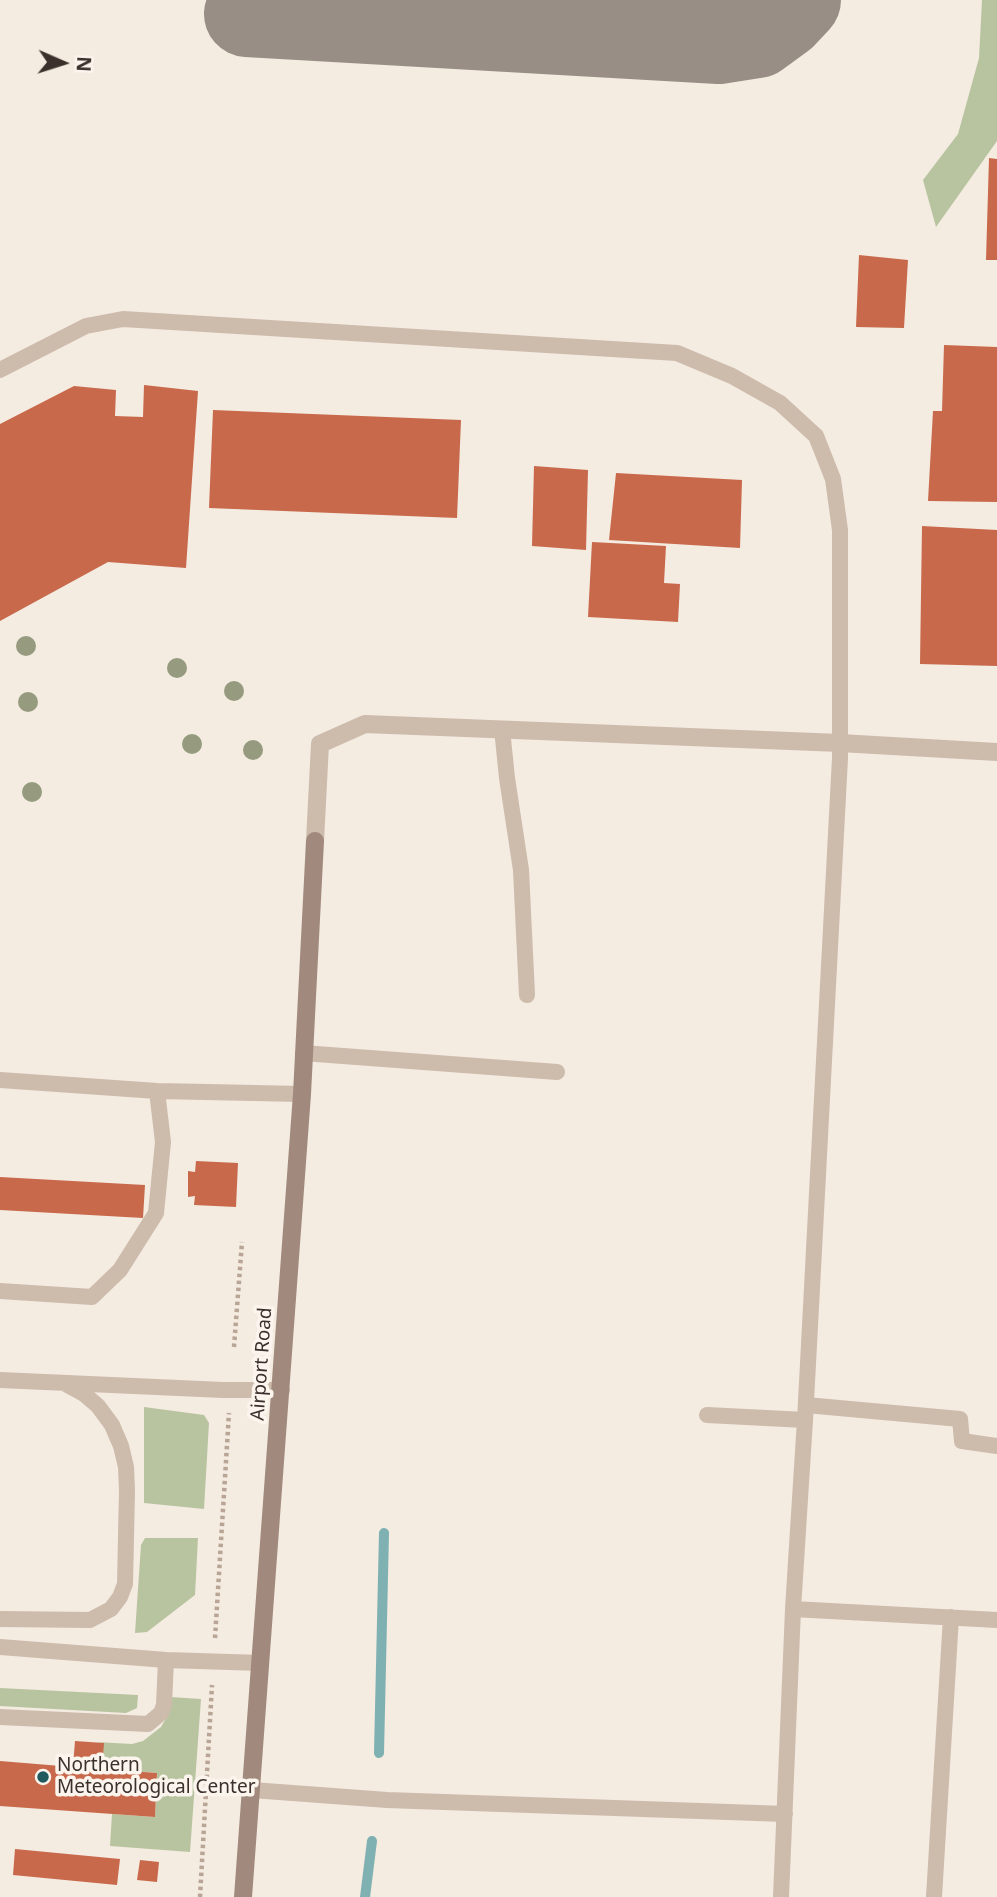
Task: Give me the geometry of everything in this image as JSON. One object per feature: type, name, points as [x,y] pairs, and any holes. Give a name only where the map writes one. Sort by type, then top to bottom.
[{"type":"main road","name":"Airport Road","points":[[245,1894],[302,1094],[315,841]]},
{"type":"street","points":[[315,841],[320,744],[366,724],[997,752]]},
{"type":"lane","points":[[0,370],[86,326],[123,319],[677,353],[732,376],[780,403],[816,436],[833,480],[840,530],[840,743],[806,1413],[793,1609],[781,1897]]},
{"type":"lane","points":[[502,729],[521,870],[527,995]]},
{"type":"lane","points":[[303,1053],[557,1072]]},
{"type":"lane","points":[[0,1080],[158,1091],[302,1094]]},
{"type":"lane","points":[[0,1291],[92,1297],[120,1270],[156,1213],[163,1142],[158,1091]]},
{"type":"lane","points":[[0,1380],[282,1390]]},
{"type":"lane","points":[[0,1619],[90,1620],[111,1609],[125,1584],[127,1490],[126,1467],[121,1446],[112,1425],[98,1406],[85,1394],[64,1383]]},
{"type":"lane","points":[[707,1415],[806,1413],[960,1419],[962,1441],[997,1446]]},
{"type":"lane","points":[[793,1609],[997,1620]]},
{"type":"lane","points":[[933,1897],[951,1617]]},
{"type":"lane","points":[[0,1647],[166,1660],[261,1663]]},
{"type":"lane","points":[[0,1717],[148,1724],[161,1713],[164,1705],[166,1660]]},
{"type":"lane","points":[[252,1790],[387,1800],[785,1814]]},
{"type":"path","points":[[234,1347],[242,1242]]},
{"type":"green space","points":[[982,0],[997,0],[997,141],[936,227],[923,180],[958,134],[979,58]]},
{"type":"green space","points":[[144,1407],[204,1415],[209,1423],[204,1509],[144,1503]]},
{"type":"green space","points":[[145,1538],[198,1538],[195,1595],[147,1632],[135,1633],[141,1545]]},
{"type":"green space","points":[[0,1688],[138,1695],[137,1708],[126,1713],[0,1706]]},
{"type":"green space","points":[[170,1697],[201,1699],[190,1852],[110,1846],[112,1814],[155,1817],[157,1773],[102,1769],[103,1743],[96,1742],[132,1744],[143,1741],[161,1727],[169,1713]]},
{"type":"building","points":[[989,158],[997,159],[997,260],[986,260]]},
{"type":"building","points":[[859,255],[908,260],[904,328],[856,327]]},
{"type":"building","points":[[944,345],[997,347],[997,502],[928,501],[933,411],[942,411]]},
{"type":"building","points":[[144,385],[198,391],[186,568],[108,562],[0,621],[0,424],[74,386],[116,390],[115,416],[143,417]]},
{"type":"building","points":[[213,410],[461,420],[457,518],[209,508]]},
{"type":"building","points":[[534,466],[588,470],[586,550],[532,546]]},
{"type":"building","points":[[616,473],[742,480],[740,548],[609,540]]},
{"type":"building","points":[[922,526],[997,530],[997,666],[920,664]]},
{"type":"building","points":[[592,542],[666,546],[664,583],[680,584],[678,622],[588,617]]},
{"type":"building","points":[[196,1161],[238,1163],[236,1207],[194,1205],[195,1196],[188,1197],[188,1171],[195,1172]]},
{"type":"building","points":[[0,1177],[145,1185],[143,1218],[0,1210]]},
{"type":"building","points":[[75,1741],[104,1743],[102,1769],[157,1773],[155,1817],[0,1806],[0,1761],[73,1767]]},
{"type":"building","points":[[15,1849],[120,1859],[117,1885],[13,1875]]},
{"type":"building","points":[[140,1860],[159,1862],[157,1882],[137,1880]]},
{"type":"waterway","points":[[379,1753],[384,1533]]},
{"type":"waterway","points":[[365,1897],[372,1841]]},
{"type":"taxiway","points":[[247,14],[719,41],[757,35],[783,16],[798,0]]},
{"type":"place","name":"Northern Meteorological Center","points":[[43,1777]]}]
